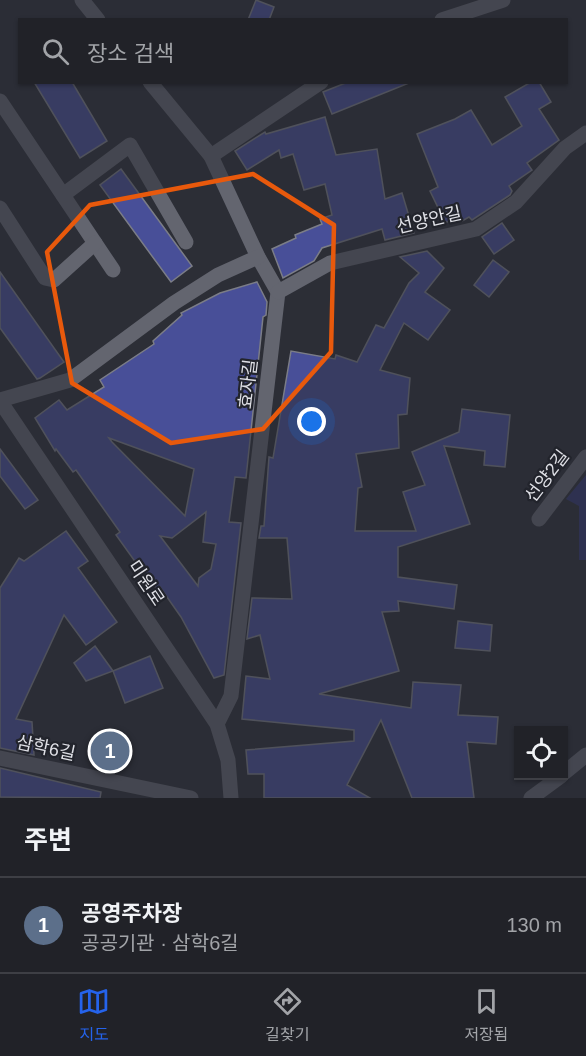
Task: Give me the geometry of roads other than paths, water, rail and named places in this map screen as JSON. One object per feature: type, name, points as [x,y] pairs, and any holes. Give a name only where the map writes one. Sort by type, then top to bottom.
[{"type":"street","points":[[82,0],[96,18]]},
{"type":"street","points":[[448,18],[503,0]]},
{"type":"street","points":[[152,84],[211,156],[258,257],[278,292]]},
{"type":"street","points":[[211,156],[318,84]]},
{"type":"street","points":[[3,111],[113,270]]},
{"type":"street","name":"선양안길","points":[[278,292],[330,263],[476,229],[516,202],[565,148],[586,133]]},
{"type":"street","points":[[63,195],[130,145],[186,242]]},
{"type":"street","points":[[0,208],[45,278],[54,280],[95,243]]},
{"type":"street","points":[[0,401],[70,380],[174,303],[218,275],[258,257]]},
{"type":"street","name":"효자길","points":[[217,724],[231,696],[278,292]]},
{"type":"street","name":"미원로","points":[[0,401],[217,724],[228,760],[231,798]]},
{"type":"street","name":"선양2길","points":[[539,519],[586,457]]},
{"type":"street","points":[[568,769],[586,755]]},
{"type":"street","name":"삼학6길","points":[[0,758],[191,798]]},
{"type":"street","points":[[541,796],[556,780]]},
{"type":"place","name":"공영주차장","points":[[110,751]]}]
